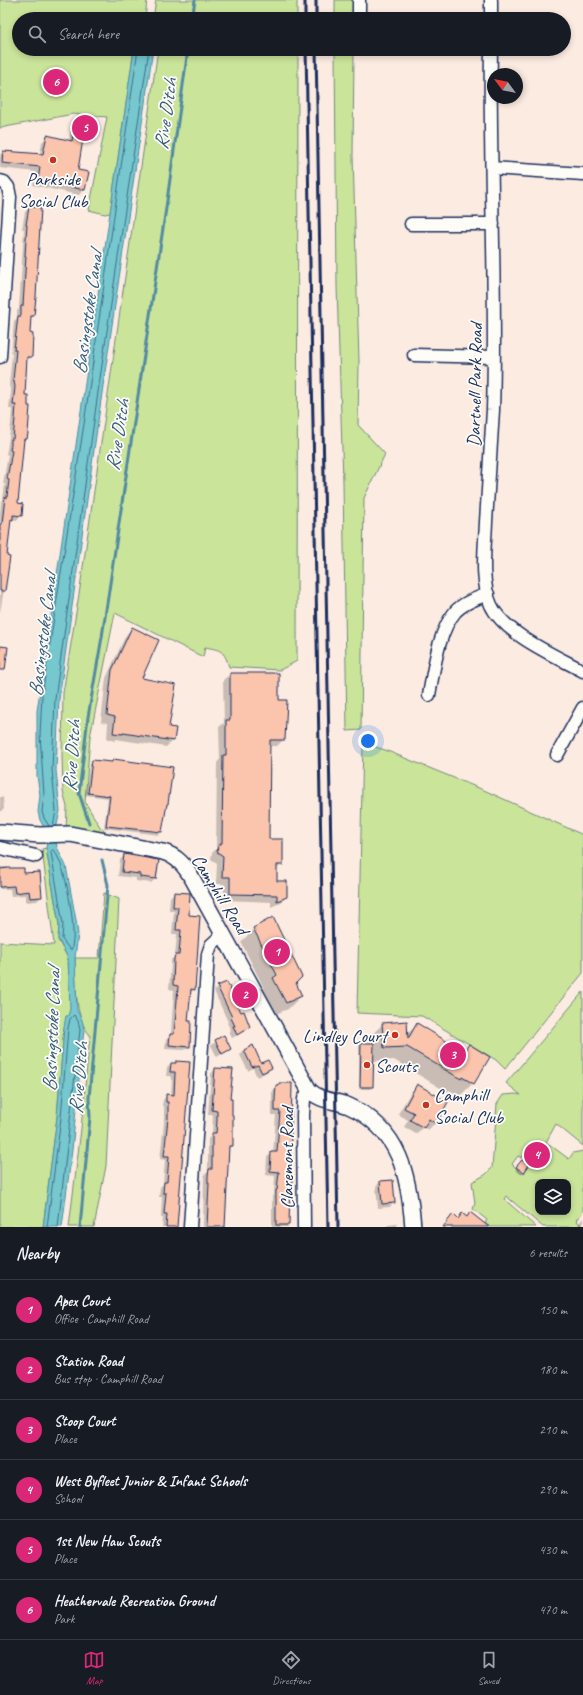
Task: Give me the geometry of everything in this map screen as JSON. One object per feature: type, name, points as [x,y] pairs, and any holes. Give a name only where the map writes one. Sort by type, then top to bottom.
[{"type":"street","points":[[359,0],[359,12]]},
{"type":"street","points":[[491,0],[491,12]]},
{"type":"street","name":"Dartnell Park Road","points":[[491,56],[493,410],[484,558],[488,594],[491,605],[500,619],[518,635],[583,671]]},
{"type":"street","points":[[492,168],[583,174]]},
{"type":"street","points":[[0,181],[4,182],[8,187],[10,197],[3,270],[0,357]]},
{"type":"street","points":[[411,224],[493,224]]},
{"type":"street","points":[[414,356],[493,357]]},
{"type":"street","points":[[429,695],[435,661],[446,625],[456,611],[473,600],[488,594]]},
{"type":"street","points":[[557,755],[583,708]]},
{"type":"street","name":"Camphill Road","points":[[0,832],[40,835],[70,834],[172,855],[188,871],[309,1090],[321,1099],[348,1106],[373,1122],[388,1137],[399,1155],[403,1167],[410,1193],[413,1227]]},
{"type":"street","points":[[0,848],[36,856]]},
{"type":"street","points":[[190,1227],[208,954],[211,945],[223,934]]},
{"type":"street","name":"Claremont Road","points":[[304,1227],[303,1115],[304,1099],[309,1090]]},
{"type":"green space","points":[[0,0],[147,0],[146,12],[12,12],[12,56],[133,56],[110,213],[105,214],[89,210],[107,117],[73,114],[0,128]]},
{"type":"green space","points":[[156,0],[297,0],[297,12],[154,12]]},
{"type":"green space","points":[[335,0],[354,0],[354,12],[335,12]]},
{"type":"green space","points":[[157,56],[298,56],[297,661],[280,670],[229,667],[225,657],[218,650],[205,647],[203,657],[115,613],[90,737],[85,802],[100,827],[112,838],[66,830],[67,807],[63,791],[62,756],[63,693],[80,588]]},
{"type":"green space","points":[[335,56],[354,56],[353,156],[359,362],[358,425],[385,454],[364,498],[361,730],[347,731],[343,482],[337,286]]},
{"type":"green space","points":[[363,743],[385,750],[486,791],[583,835],[583,973],[505,1069],[496,1060],[422,1016],[357,1013]]},
{"type":"green space","points":[[46,848],[59,925],[58,940],[68,958],[71,1009],[64,1027],[57,1117],[43,1227],[0,1227],[0,942],[54,945],[42,849]]},
{"type":"green space","points":[[104,893],[119,899],[106,1166],[94,1227],[69,1227],[81,1129],[90,1035],[85,1028],[78,1009],[75,958],[99,958]]},
{"type":"green space","points":[[583,992],[583,1146],[556,1124],[546,1142],[569,1159],[573,1153],[583,1151],[583,1212],[576,1220],[583,1227],[543,1227],[506,1196],[504,1199],[536,1227],[490,1227],[485,1223],[487,1220],[473,1209],[475,1203],[472,1182],[485,1175],[492,1168],[497,1104],[503,1095],[521,1095],[506,1083]],"holes":[[[527,1151],[535,1157],[522,1174],[512,1164],[518,1156],[522,1158]]]},
{"type":"water","name":"Basingstoke Canal","points":[[133,56],[152,56],[103,386],[59,699],[56,770],[60,811],[55,834],[57,847],[66,866],[76,920],[78,934],[75,958],[77,1010],[82,1020],[84,1029],[72,1150],[62,1227],[43,1227],[57,1117],[64,1027],[66,1016],[68,1016],[70,1009],[68,958],[58,939],[59,924],[46,848],[48,835],[40,820],[38,812],[40,795],[37,776],[37,711]]},
{"type":"building","points":[[76,120],[97,123],[95,134],[84,133],[78,170],[89,172],[85,190],[38,180],[40,167],[2,163],[3,151],[43,154],[47,135],[72,141]]},
{"type":"building","points":[[29,207],[41,208],[36,297],[34,316],[31,316],[30,333],[33,334],[32,357],[27,357],[25,395],[28,395],[28,406],[30,406],[28,433],[27,439],[24,439],[18,503],[23,504],[22,516],[13,515],[13,520],[11,519],[7,556],[10,557],[5,591],[0,591],[0,524],[2,524],[5,497],[7,497],[9,480],[7,479],[12,451],[10,450],[11,439],[13,439],[15,419],[16,405],[13,405],[15,387],[13,381],[16,350],[14,350],[18,316],[21,316],[21,306],[23,306],[26,225]]},
{"type":"building","points":[[132,627],[159,640],[142,678],[176,685],[169,727],[176,728],[174,741],[123,733],[113,733],[115,717],[107,715],[112,670]]},
{"type":"building","points":[[0,646],[8,647],[5,670],[0,670]]},
{"type":"building","points":[[230,673],[279,673],[279,700],[287,700],[285,740],[270,740],[269,839],[283,839],[283,865],[277,865],[277,881],[287,881],[287,897],[277,901],[277,895],[230,894],[230,877],[222,877],[223,856],[217,852],[218,846],[222,843],[223,755],[226,755],[226,720],[230,720]]},
{"type":"building","points":[[113,759],[173,767],[168,804],[162,832],[106,826],[110,796],[88,793],[92,760],[112,762]]},
{"type":"building","points":[[124,854],[159,860],[156,879],[140,877],[140,874],[122,872]]},
{"type":"building","points":[[24,868],[24,873],[40,872],[42,897],[30,898],[29,891],[15,893],[14,886],[0,887],[0,869]]},
{"type":"building","points":[[174,892],[190,893],[189,915],[200,916],[195,990],[191,989],[188,1021],[191,1021],[190,1047],[169,1045],[170,1034],[174,1034],[178,986],[173,985],[174,959],[175,955],[179,955],[181,930],[176,930],[178,907],[173,907]]},
{"type":"building","points":[[273,917],[302,977],[296,983],[302,996],[286,1003],[273,978],[277,975],[253,928]]},
{"type":"building","points":[[227,982],[241,1012],[244,1011],[250,1027],[237,1035],[233,1026],[235,1026],[231,1018],[232,1017],[217,986]]},
{"type":"building","points":[[407,1021],[408,1039],[417,1023],[464,1052],[469,1044],[490,1057],[474,1084],[462,1077],[461,1079],[407,1047],[384,1048],[382,1023]]},
{"type":"building","points":[[224,1035],[231,1049],[222,1054],[215,1040]]},
{"type":"building","name":"Scouts","points":[[361,1043],[374,1043],[373,1087],[360,1087]]},
{"type":"building","points":[[253,1045],[261,1063],[268,1060],[272,1068],[262,1073],[258,1065],[252,1067],[244,1050]]},
{"type":"building","points":[[176,1061],[190,1062],[177,1227],[166,1227],[167,1214],[164,1214],[166,1193],[163,1193],[164,1182],[167,1182],[169,1156],[164,1156],[168,1118],[168,1102],[166,1102],[166,1094],[174,1095],[175,1072],[170,1072],[171,1063],[176,1063]]},
{"type":"building","points":[[215,1068],[233,1069],[230,1099],[232,1099],[233,1146],[229,1146],[225,1227],[207,1227],[208,1176],[209,1169],[212,1169],[212,1133],[216,1133],[217,1121],[217,1111],[212,1110]]},
{"type":"building","points":[[279,1083],[292,1083],[290,1179],[292,1179],[292,1189],[290,1188],[289,1225],[276,1225],[276,1190],[279,1172],[270,1171],[271,1152],[277,1152],[280,1111],[275,1111],[275,1099],[276,1085],[279,1085]]},
{"type":"building","name":"Camphill Social Club","points":[[417,1084],[448,1102],[436,1124],[429,1119],[424,1128],[410,1120],[414,1113],[404,1108]]},
{"type":"building","points":[[522,1160],[529,1165],[524,1173],[516,1167]]},
{"type":"building","points":[[393,1180],[395,1203],[382,1204],[380,1181]]},
{"type":"building","points":[[470,1212],[489,1227],[443,1227],[453,1214],[458,1219],[462,1213],[467,1217]]},
{"type":"waterway","name":"Rive Ditch","points":[[193,12],[195,0]]},
{"type":"waterway","name":"Rive Ditch","points":[[89,823],[79,793],[88,717],[102,637],[166,208],[187,56]]},
{"type":"waterway","name":"Rive Ditch","points":[[80,1227],[90,1117],[89,1098],[108,885],[102,860]]},
{"type":"railway","points":[[305,0],[305,12]]},
{"type":"railway","points":[[316,0],[316,12]]},
{"type":"railway","points":[[306,56],[328,1227]]},
{"type":"railway","points":[[316,56],[338,1227]]},
{"type":"place","name":"Heathervale Recreation Ground","points":[[56,82]]},
{"type":"place","name":"1st New Haw Scouts","points":[[85,128]]},
{"type":"place","name":"Parkside Social Club","points":[[53,160]]},
{"type":"place","name":"Apex Court","points":[[277,952]]},
{"type":"place","name":"Station Road","points":[[245,995]]},
{"type":"place","name":"Lindley Court","points":[[395,1035]]},
{"type":"place","name":"Stoop Court","points":[[453,1055]]},
{"type":"place","name":"Scouts","points":[[367,1065]]},
{"type":"place","name":"Camphill Social Club","points":[[426,1105]]},
{"type":"place","name":"West Byfleet Junior & Infant Schools","points":[[537,1155]]}]
